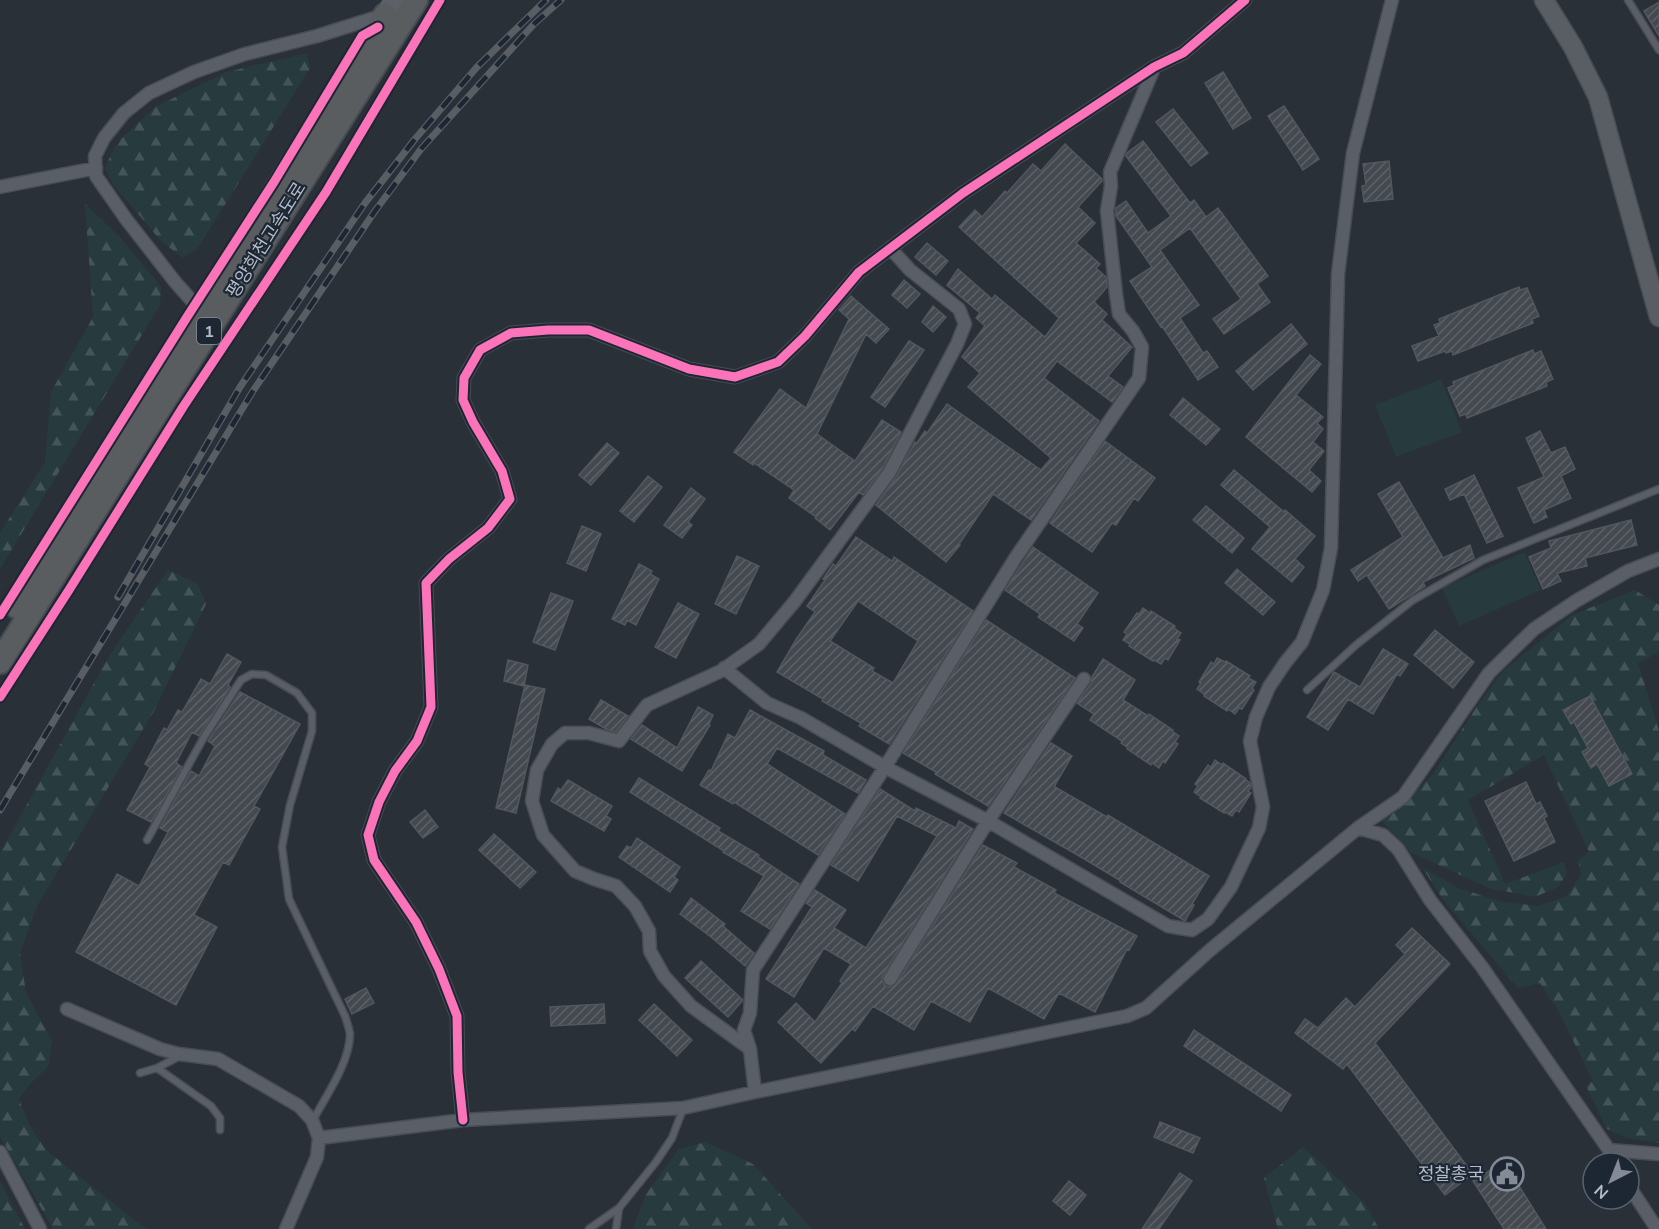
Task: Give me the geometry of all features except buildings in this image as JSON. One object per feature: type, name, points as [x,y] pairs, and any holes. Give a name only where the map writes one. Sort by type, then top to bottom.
[{"type":"highway","name":"평양희천고속도로","points":[[0,662],[416,0]]},
{"type":"highway","name":"평양희천고속도로","points":[[0,635],[390,5]]},
{"type":"street","points":[[463,1120],[458,1072],[457,1016],[439,969],[416,922],[374,860],[368,835],[379,802],[395,771],[417,741],[431,707],[426,583],[449,559],[488,528],[510,499],[502,471],[473,422],[463,400],[464,378],[480,350],[511,333],[589,330],[689,369],[735,377],[778,362],[805,336],[860,272],[890,248],[963,193],[1154,67],[1183,53],[1245,0]]},
{"type":"street","points":[[724,668],[767,703],[801,718],[885,767],[988,821],[1168,926],[1192,930],[1208,919],[1231,887],[1258,828],[1263,807],[1250,741],[1256,717],[1269,687],[1302,642],[1323,590],[1331,548],[1338,274],[1353,153],[1392,0]]},
{"type":"street","points":[[1544,0],[1573,47],[1598,97],[1659,317]]},
{"type":"street","points":[[201,311],[126,219],[96,176],[95,156],[104,138],[124,113],[149,93],[194,72],[245,54],[317,36],[390,5]]},
{"type":"street","points":[[755,1092],[750,1049],[744,1030],[750,1013],[753,970],[885,767],[1016,557],[1139,378],[1142,347],[1119,314],[1107,211],[1111,186],[1110,172],[1154,67]]},
{"type":"street","points":[[0,187],[96,168]]},
{"type":"street","points":[[750,1049],[691,1006],[664,976],[650,951],[649,931],[635,906],[616,886],[575,871],[543,835],[532,801],[537,770],[552,744],[565,733],[589,734],[619,741],[647,705],[724,668],[759,644],[788,610],[889,473],[957,344],[965,324],[958,309],[910,270],[890,248]]},
{"type":"street","points":[[319,1138],[463,1120],[683,1108],[1127,1017],[1146,1008],[1209,951],[1358,828],[1403,797],[1489,673],[1534,629],[1628,571],[1659,558]]},
{"type":"street","points":[[890,979],[988,821],[1084,678]]},
{"type":"street","points":[[1358,828],[1383,835],[1398,849],[1430,900],[1482,967],[1609,1150],[1659,1154]]},
{"type":"street","points":[[67,1009],[160,1049],[218,1059],[299,1106],[312,1120],[319,1138],[317,1157],[286,1229]]},
{"type":"street","points":[[0,1152],[40,1229]]},
{"type":"street","points":[[1641,1204],[1657,1229]]},
{"type":"lane","points":[[1628,0],[1659,50]]},
{"type":"lane","points":[[1307,690],[1356,645],[1413,600],[1483,560],[1659,489]]},
{"type":"lane","points":[[147,840],[204,737],[241,680],[252,674],[266,675],[297,693],[312,713],[312,731],[290,805],[282,847],[289,898],[345,1016],[350,1032],[349,1046],[340,1069],[312,1120]]},
{"type":"lane","points":[[140,1073],[157,1068],[182,1054]]},
{"type":"lane","points":[[157,1068],[211,1106],[220,1118],[220,1130]]},
{"type":"lane","points":[[589,1229],[619,1208],[656,1162],[672,1138],[683,1108]]},
{"type":"lane","points":[[616,1229],[619,1208]]},
{"type":"green space","points":[[307,53],[310,68],[198,248],[183,258],[161,241],[112,183],[105,168],[112,152],[120,140],[155,107],[227,72]]},
{"type":"green space","points":[[85,204],[119,236],[161,287],[160,305],[0,569],[0,533],[45,462],[51,392],[93,317]]},
{"type":"green space","points":[[1441,379],[1462,432],[1396,457],[1375,405]]},
{"type":"green space","points":[[1524,552],[1541,590],[1459,626],[1442,588]]},
{"type":"green space","points":[[168,570],[198,584],[206,604],[154,711],[37,906],[20,953],[26,993],[52,1040],[48,1067],[29,1085],[19,1099],[30,1126],[46,1150],[147,1229],[53,1229],[0,1136],[0,853],[109,656]]},
{"type":"green space","points":[[1635,590],[1659,605],[1659,652],[1638,663],[1659,731],[1659,1143],[1628,1138],[1607,1129],[1586,1086],[1593,1081],[1558,1010],[1540,983],[1518,988],[1444,901],[1422,867],[1458,888],[1499,901],[1538,906],[1567,896],[1581,875],[1578,860],[1589,852],[1544,755],[1468,800],[1505,884],[1564,862],[1567,874],[1558,887],[1535,897],[1489,888],[1410,852],[1381,820],[1397,811],[1433,774],[1501,673],[1572,615]]},
{"type":"green space","points":[[706,1142],[753,1164],[812,1229],[633,1229],[646,1194],[679,1149]]},
{"type":"green space","points":[[1303,1147],[1365,1203],[1379,1229],[1278,1229],[1264,1178]]},
{"type":"green space","points":[[0,1181],[25,1229],[0,1229]]},
{"type":"railway","points":[[118,597],[240,387],[365,203],[415,139],[477,67],[546,0]]},
{"type":"railway","points":[[0,810],[253,391],[375,211],[421,149],[534,24],[561,0]]},
{"type":"cycle path","points":[[0,697],[183,407],[326,192],[440,0]]},
{"type":"cycle path","points":[[463,1120],[458,1072],[457,1016],[439,969],[416,922],[374,860],[368,835],[379,802],[395,771],[417,741],[431,707],[426,583],[449,559],[488,528],[510,499],[502,471],[473,422],[463,400],[464,378],[480,350],[511,333],[589,330],[689,369],[735,377],[778,362],[805,336],[859,272],[963,193],[1154,67],[1183,53],[1245,0]]},
{"type":"cycle path","points":[[0,615],[274,182],[362,36],[378,27]]},
{"type":"place","name":"정찰총국","points":[[1507,1174]]}]
